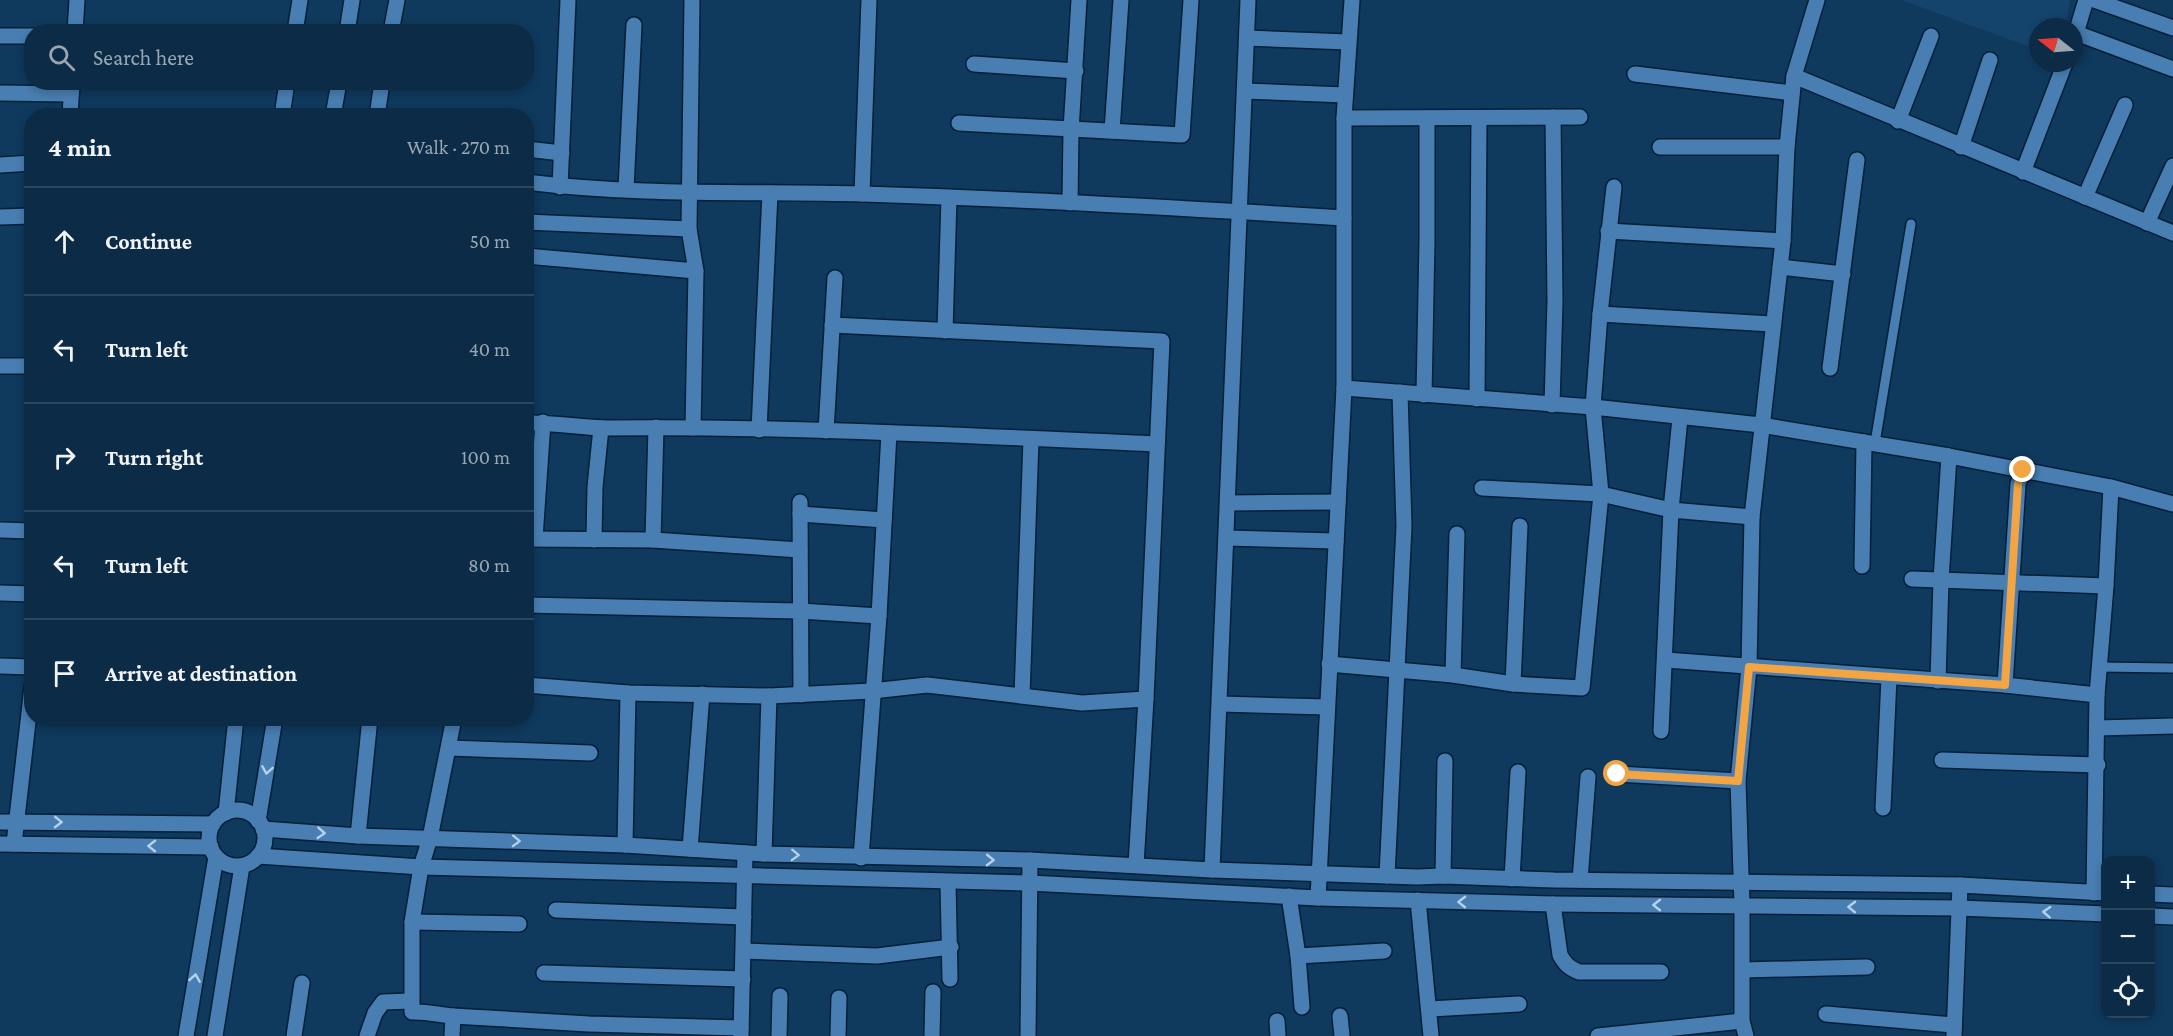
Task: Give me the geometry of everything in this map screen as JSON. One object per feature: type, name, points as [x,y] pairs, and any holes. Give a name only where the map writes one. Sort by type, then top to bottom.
[{"type":"street","points":[[76,24],[77,0]]},
{"type":"street","points":[[296,24],[300,0]]},
{"type":"street","points":[[348,24],[352,0]]},
{"type":"street","points":[[392,24],[397,0]]},
{"type":"street","points":[[560,187],[568,0]]},
{"type":"street","points":[[692,0],[689,230],[696,271],[693,428]]},
{"type":"street","points":[[862,194],[869,0]]},
{"type":"street","points":[[1070,203],[1071,130],[1079,0]]},
{"type":"street","points":[[1112,131],[1121,0]]},
{"type":"street","points":[[959,123],[1182,135],[1191,0]]},
{"type":"street","points":[[1212,870],[1229,503],[1248,0]]},
{"type":"street","points":[[1318,898],[1344,388],[1344,118],[1352,0]]},
{"type":"street","points":[[1598,1036],[1744,1028],[1743,906],[1738,781],[1749,667],[1752,517],[1783,241],[1787,147],[1794,76],[1817,0]]},
{"type":"street","points":[[2080,18],[2086,0]]},
{"type":"street","points":[[2094,0],[2173,28]]},
{"type":"street","points":[[626,189],[634,25]]},
{"type":"street","points":[[0,36],[24,36]]},
{"type":"street","points":[[1898,121],[1931,36]]},
{"type":"street","points":[[1247,38],[1348,42]]},
{"type":"street","points":[[2083,39],[2173,69]]},
{"type":"street","points":[[1961,147],[1990,60]]},
{"type":"street","points":[[974,64],[1076,70]]},
{"type":"street","points":[[2023,172],[2062,72]]},
{"type":"street","points":[[1635,74],[1792,93]]},
{"type":"street","points":[[1794,76],[2173,233]]},
{"type":"street","points":[[0,93],[43,90]]},
{"type":"street","points":[[71,108],[72,90]]},
{"type":"street","points":[[283,108],[286,90]]},
{"type":"street","points":[[334,108],[338,90]]},
{"type":"street","points":[[378,108],[381,90]]},
{"type":"street","points":[[1245,91],[1345,94]]},
{"type":"street","points":[[2085,197],[2125,105]]},
{"type":"street","points":[[1552,405],[1555,301],[1553,117]]},
{"type":"street","points":[[1344,118],[1580,117]]},
{"type":"street","points":[[1424,395],[1428,241],[1427,118]]},
{"type":"street","points":[[1477,399],[1479,118]]},
{"type":"street","points":[[1660,147],[1787,147]]},
{"type":"street","points":[[534,150],[562,153]]},
{"type":"street","points":[[1830,368],[1857,160]]},
{"type":"street","points":[[0,165],[24,164]]},
{"type":"street","points":[[2147,223],[2173,166]]},
{"type":"street","points":[[534,183],[560,187],[690,192],[862,194],[1240,211],[1344,218]]},
{"type":"street","points":[[1329,664],[1453,675],[1513,684],[1582,688],[1601,494],[1593,407],[1600,314],[1614,187]]},
{"type":"street","points":[[759,430],[770,193]]},
{"type":"street","points":[[945,331],[949,198]]},
{"type":"street","points":[[0,217],[24,216]]},
{"type":"street","points":[[534,222],[689,230]]},
{"type":"street","points":[[1608,231],[1783,241]]},
{"type":"street","points":[[534,257],[696,271]]},
{"type":"street","points":[[1780,267],[1843,274]]},
{"type":"street","points":[[826,431],[835,278]]},
{"type":"street","points":[[1600,314],[1772,324]]},
{"type":"street","points":[[832,325],[1162,341],[1136,865]]},
{"type":"street","points":[[0,366],[24,366]]},
{"type":"street","points":[[1344,388],[1593,407],[1761,425],[2023,470],[2111,487],[2173,504]]},
{"type":"street","points":[[1388,876],[1404,526],[1400,392]]},
{"type":"street","points":[[1661,731],[1671,510],[1680,417]]},
{"type":"street","points":[[534,510],[543,422]]},
{"type":"street","points":[[534,423],[602,428],[826,431],[1157,444]]},
{"type":"street","points":[[594,540],[595,487],[602,428]]},
{"type":"street","points":[[653,540],[656,428]]},
{"type":"street","points":[[861,858],[879,615],[889,433]]},
{"type":"street","points":[[1022,696],[1031,439]]},
{"type":"street","points":[[1862,566],[1870,443]]},
{"type":"street","points":[[1938,681],[1941,580],[1949,456]]},
{"type":"street","points":[[2005,685],[2018,484],[2023,470]]},
{"type":"street","points":[[186,1036],[213,852],[209,832],[213,824],[226,813],[243,811],[261,825],[358,836],[625,845],[764,854],[861,858],[1030,860],[1212,870],[1418,877],[1960,885],[2100,893],[2097,695],[2111,487]]},
{"type":"street","points":[[1482,488],[1601,494],[1671,510],[1752,517]]},
{"type":"street","points":[[1229,503],[1338,502]]},
{"type":"street","points":[[801,695],[800,508],[885,520]]},
{"type":"street","points":[[1513,684],[1520,526]]},
{"type":"street","points":[[0,530],[24,531]]},
{"type":"street","points":[[1453,675],[1456,534]]},
{"type":"street","points":[[1227,538],[1336,541]]},
{"type":"street","points":[[534,539],[653,540],[800,550]]},
{"type":"street","points":[[1912,579],[2106,586]]},
{"type":"street","points":[[0,593],[24,594]]},
{"type":"street","points":[[534,605],[879,615]]},
{"type":"street","points":[[1666,660],[2005,685],[2097,695]]},
{"type":"street","points":[[0,666],[24,667]]},
{"type":"street","points":[[1883,808],[1889,678]]},
{"type":"street","points":[[534,686],[628,693],[769,696],[872,691],[927,685],[1082,703],[1146,699]]},
{"type":"street","points":[[625,845],[628,693]]},
{"type":"street","points":[[690,849],[702,694]]},
{"type":"street","points":[[764,854],[769,696]]},
{"type":"street","points":[[1220,704],[1327,707]]},
{"type":"street","points":[[28,726],[17,822],[7,844],[213,852],[223,863],[242,866],[258,856],[263,848],[265,838],[261,825],[274,726]]},
{"type":"street","points":[[226,813],[235,726]]},
{"type":"street","points":[[358,836],[369,726]]},
{"type":"street","points":[[453,726],[430,838],[421,867],[412,922],[412,1012],[425,1011],[434,1015],[589,1030],[741,1032],[746,853]]},
{"type":"street","points":[[2097,728],[2173,726]]},
{"type":"street","points":[[449,748],[590,753]]},
{"type":"street","points":[[1942,760],[2098,765]]},
{"type":"street","points":[[1443,876],[1445,761]]},
{"type":"street","points":[[1512,879],[1518,772]]},
{"type":"street","points":[[1617,774],[1738,781]]},
{"type":"street","points":[[1580,880],[1588,777]]},
{"type":"street","points":[[0,822],[213,824]]},
{"type":"street","points":[[258,856],[421,867],[700,873],[744,877],[1029,884],[1318,898],[1553,904],[1959,908],[2101,915]]},
{"type":"street","points":[[1028,1036],[1030,860]]},
{"type":"street","points":[[215,1036],[242,866]]},
{"type":"street","points":[[948,882],[950,979]]},
{"type":"street","points":[[1826,1014],[1953,1030],[1960,885]]},
{"type":"street","points":[[2155,894],[2173,895]]},
{"type":"street","points":[[1289,896],[1298,956],[1302,1007]]},
{"type":"street","points":[[1418,900],[1431,1036]]},
{"type":"street","points":[[1553,904],[1560,955],[1571,969],[1579,972],[1661,972]]},
{"type":"street","points":[[556,910],[744,917]]},
{"type":"street","points":[[2155,916],[2173,917]]},
{"type":"street","points":[[412,922],[519,924]]},
{"type":"street","points":[[744,951],[877,956],[951,946]]},
{"type":"street","points":[[1298,956],[1384,951]]},
{"type":"street","points":[[1743,970],[1867,968]]},
{"type":"street","points":[[544,973],[743,979]]},
{"type":"street","points":[[294,1036],[303,983]]},
{"type":"street","points":[[932,1036],[933,992]]},
{"type":"street","points":[[779,1036],[780,996]]},
{"type":"street","points":[[838,1036],[839,998]]},
{"type":"street","points":[[367,1036],[375,1013],[383,1002],[411,1000]]},
{"type":"street","points":[[1430,1009],[1519,1004]]},
{"type":"street","points":[[452,1036],[453,1016]]},
{"type":"street","points":[[1340,1016],[1342,1036]]},
{"type":"lane","points":[[1870,443],[1911,224]]},
{"type":"lane","points":[[2100,667],[2173,668]]},
{"type":"shaded area","points":[[1901,0],[2070,0],[2067,18],[2029,18],[2029,47]]},
{"type":"route","points":[[1617,774],[1738,781],[1749,667],[2005,685],[2018,484],[2023,470]]}]
